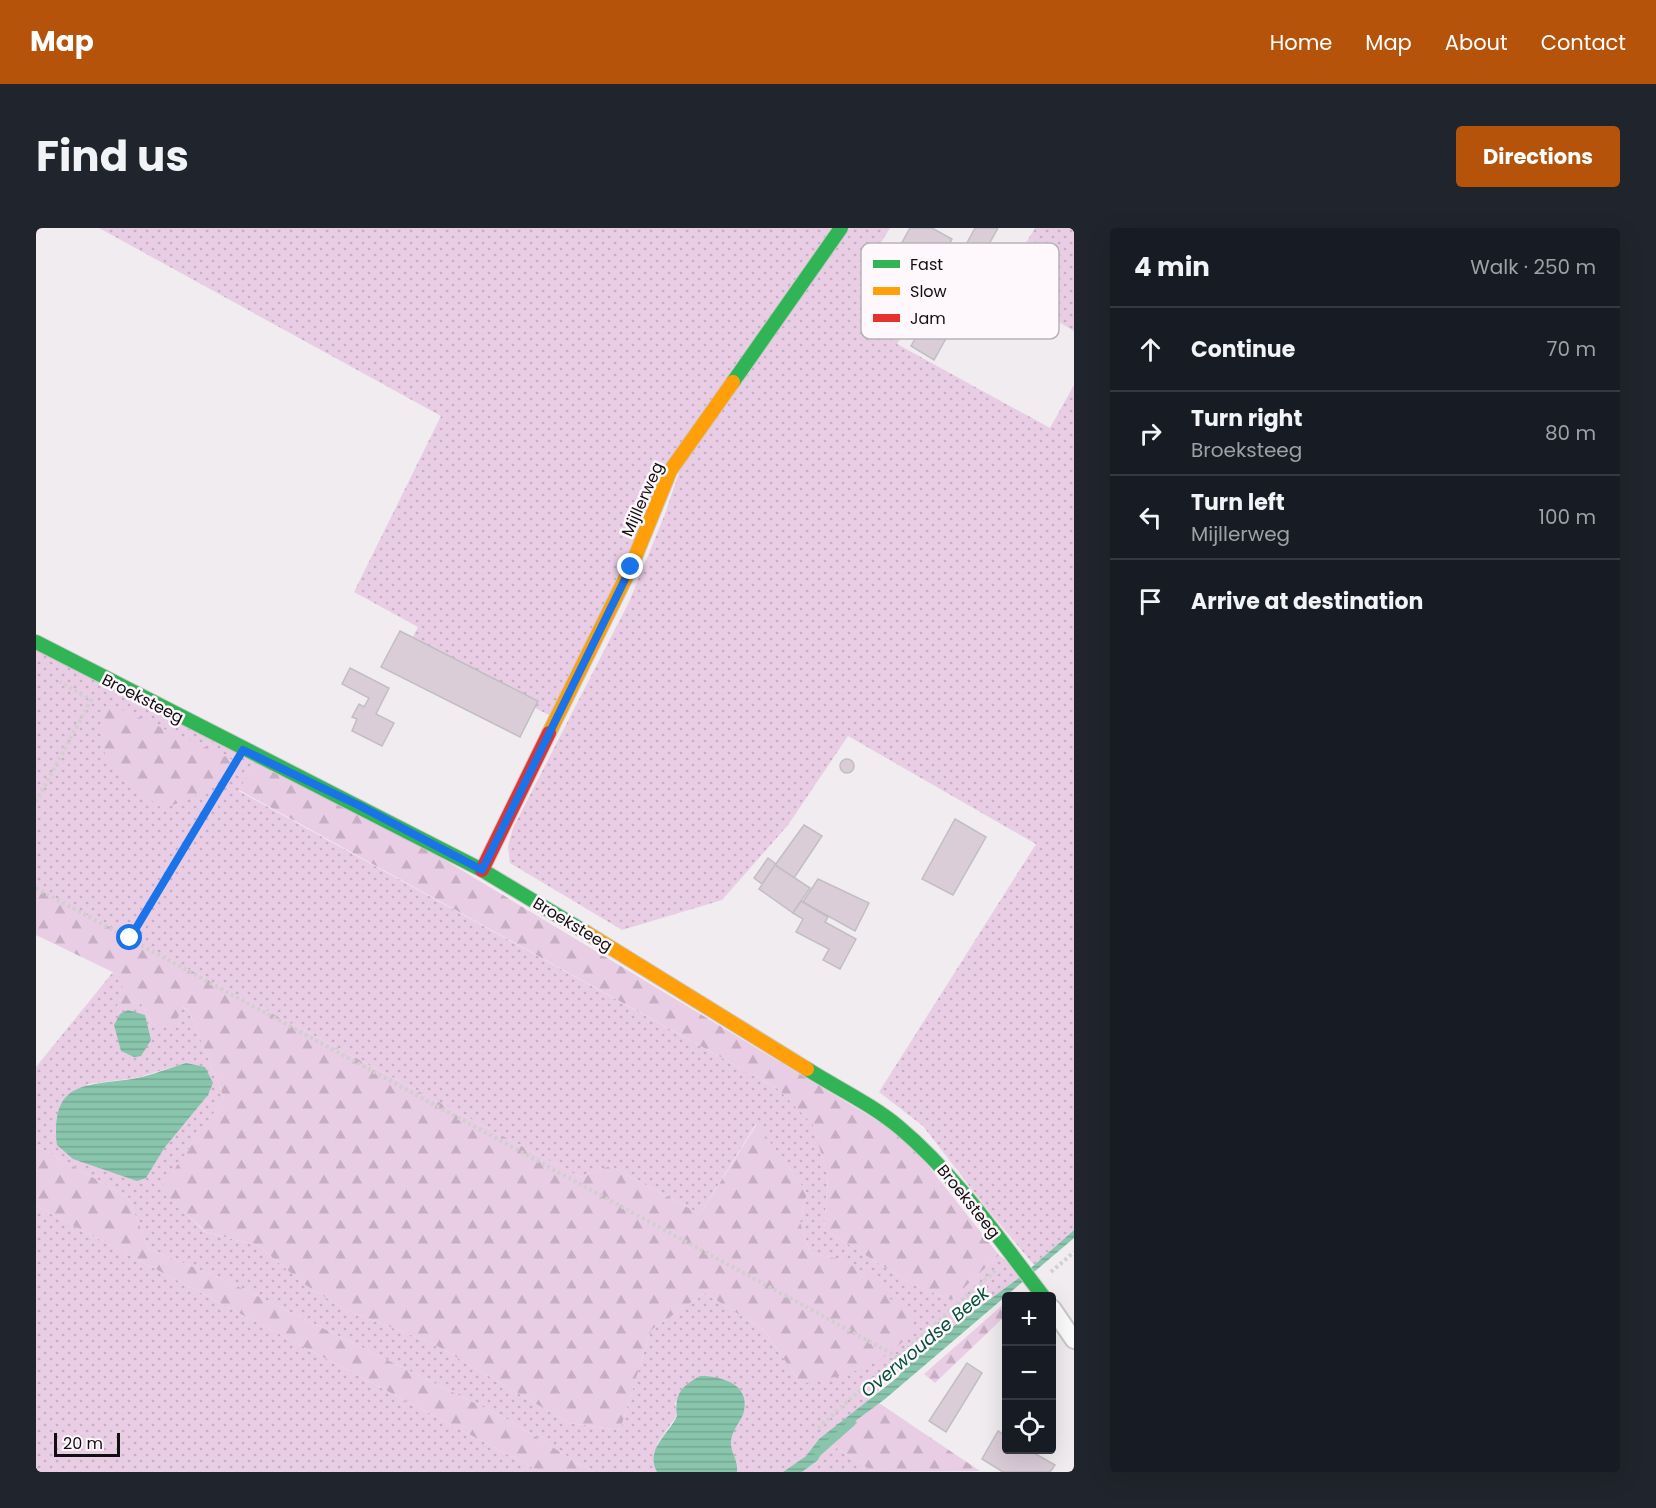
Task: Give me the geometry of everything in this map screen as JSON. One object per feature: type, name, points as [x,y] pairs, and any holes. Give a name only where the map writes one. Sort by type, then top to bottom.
[{"type":"street","name":"Mijllerweg","points":[[482,870],[631,567],[670,471],[841,228]]},
{"type":"street","name":"Broeksteeg","points":[[36,642],[243,750],[360,806],[482,870],[645,967],[899,1127],[932,1158],[974,1204],[1037,1289]]},
{"type":"street","points":[[1056,1314],[1074,1340]]},
{"type":"path","points":[[36,802],[91,700],[54,679]]},
{"type":"path","points":[[130,938],[243,750]]},
{"type":"path","points":[[36,888],[898,1357]]},
{"type":"path","points":[[1037,1289],[1074,1252]]},
{"type":"path","points":[[818,1428],[898,1357],[1015,1260]]},
{"type":"green space","points":[[99,228],[831,228],[643,523],[551,716],[409,644],[418,627],[354,592],[441,416]]},
{"type":"green space","points":[[850,228],[890,228],[881,243],[861,243],[861,339],[900,339],[897,344],[1050,428],[1074,385],[1074,1230],[1034,1265],[923,1126],[879,1092],[1036,844],[848,736],[788,825],[722,900],[622,930],[510,863],[508,846],[513,828],[629,602],[665,514],[683,461]]},
{"type":"green space","points":[[1035,228],[1074,228],[1074,331],[1059,322],[1059,243],[1026,243]]},
{"type":"green space","points":[[36,649],[256,760],[239,791],[778,1089],[813,1124],[828,1177],[824,1229],[910,1283],[951,1300],[999,1255],[1024,1274],[912,1357],[848,1419],[819,1439],[806,1456],[783,1472],[737,1472],[731,1442],[733,1431],[744,1411],[700,1376],[675,1403],[677,1415],[657,1444],[657,1472],[593,1472],[505,1418],[225,1280],[149,1249],[128,1197],[36,1146],[36,1067],[113,972],[126,978],[115,1015],[139,1000],[152,1023],[182,1007],[189,1011],[224,1098],[161,1190],[205,1232],[259,1246],[304,1284],[346,1310],[432,1343],[569,1423],[620,1430],[651,1330],[705,1293],[764,1330],[801,1384],[888,1299],[839,1259],[810,1253],[800,1222],[807,1193],[756,1124],[700,1214],[610,1166],[580,1177],[36,888]],"holes":[[[186,1063],[165,1147],[146,1178],[87,1084],[136,1078]]]},
{"type":"green space","points":[[107,703],[233,760],[200,794],[163,809],[129,782],[107,757],[101,738]]},
{"type":"green space","points":[[256,760],[375,818],[906,1138],[999,1255],[951,1300],[910,1283],[824,1229],[828,1177],[813,1125],[778,1089],[239,790]]},
{"type":"green space","points":[[36,888],[580,1177],[610,1166],[700,1214],[757,1124],[807,1193],[800,1222],[810,1253],[839,1259],[883,1282],[888,1299],[907,1301],[914,1329],[902,1342],[876,1362],[849,1373],[801,1384],[764,1330],[705,1293],[651,1330],[620,1430],[569,1423],[432,1343],[346,1310],[304,1284],[259,1246],[206,1232],[160,1190],[224,1098],[189,1011],[183,1007],[172,1029],[152,1023],[139,1000],[114,1016],[125,978],[36,935]]},
{"type":"green space","points":[[36,1146],[128,1197],[149,1249],[225,1280],[505,1418],[593,1472],[541,1472],[36,1206]]},
{"type":"green space","points":[[36,1206],[541,1472],[36,1472]]},
{"type":"green space","points":[[1002,1306],[1002,1319],[935,1383],[924,1374]]},
{"type":"green space","points":[[879,1403],[980,1471],[874,1472],[827,1442]]},
{"type":"green space","points":[[827,1442],[874,1472],[802,1472],[818,1460]]},
{"type":"shaded area","points":[[128,1010],[145,1015],[151,1040],[141,1056],[134,1057],[121,1051],[114,1025],[120,1014]]},
{"type":"shaded area","points":[[186,1063],[205,1067],[213,1083],[208,1095],[165,1147],[146,1178],[137,1181],[73,1159],[57,1145],[56,1124],[59,1109],[65,1098],[74,1091],[98,1083],[139,1078]]},
{"type":"shaded area","points":[[1074,1230],[1074,1238],[1011,1292],[1002,1292],[1002,1299],[885,1399],[827,1442],[818,1460],[802,1472],[783,1472],[806,1456],[819,1439],[898,1377],[912,1357],[1024,1274]]},
{"type":"shaded area","points":[[700,1376],[732,1383],[738,1388],[745,1401],[744,1411],[731,1441],[737,1472],[657,1472],[654,1456],[659,1442],[677,1416],[678,1396],[688,1383]]},
{"type":"building","points":[[910,228],[932,228],[952,239],[950,243],[902,243]]},
{"type":"building","points":[[975,228],[998,228],[990,243],[967,243]]},
{"type":"building","points":[[915,339],[946,339],[934,360],[911,346]]},
{"type":"building","points":[[400,631],[538,701],[520,737],[381,667]]},
{"type":"building","points":[[350,668],[389,688],[376,714],[394,723],[382,746],[352,731],[357,719],[352,717],[359,704],[364,707],[369,698],[342,684]]},
{"type":"building","points":[[844,759],[850,759],[854,766],[850,773],[844,773],[840,769],[840,763]]},
{"type":"building","points":[[955,819],[986,837],[953,895],[922,879]]},
{"type":"building","points":[[804,825],[822,836],[794,878],[775,865]]},
{"type":"building","points":[[768,858],[776,864],[762,884],[754,878]]},
{"type":"building","points":[[775,865],[810,888],[793,913],[759,889]]},
{"type":"building","points":[[818,879],[869,903],[855,931],[803,902]]},
{"type":"building","points":[[801,901],[828,917],[825,922],[856,939],[840,969],[823,960],[829,949],[796,932],[803,919],[793,913]]},
{"type":"building","points":[[967,1363],[982,1373],[946,1432],[929,1421]]},
{"type":"building","points":[[998,1431],[1002,1434],[1002,1454],[1036,1454],[1055,1465],[1050,1472],[1003,1472],[982,1459]]},
{"type":"waterway","name":"Overwoudse Beek","points":[[818,1453],[852,1423]]},
{"type":"traffic: fast","points":[[733,382],[841,228]]},
{"type":"traffic: fast","points":[[36,642],[482,870],[587,933]]},
{"type":"traffic: fast","points":[[807,1069],[878,1112],[920,1146],[976,1208],[1040,1292]]},
{"type":"traffic: slow","points":[[549,733],[631,567],[670,471],[733,382]]},
{"type":"traffic: slow","points":[[587,933],[807,1069]]},
{"type":"traffic: jam","points":[[482,870],[549,733]]},
{"type":"route","points":[[130,938],[243,750],[360,806],[482,870],[631,567]]}]
